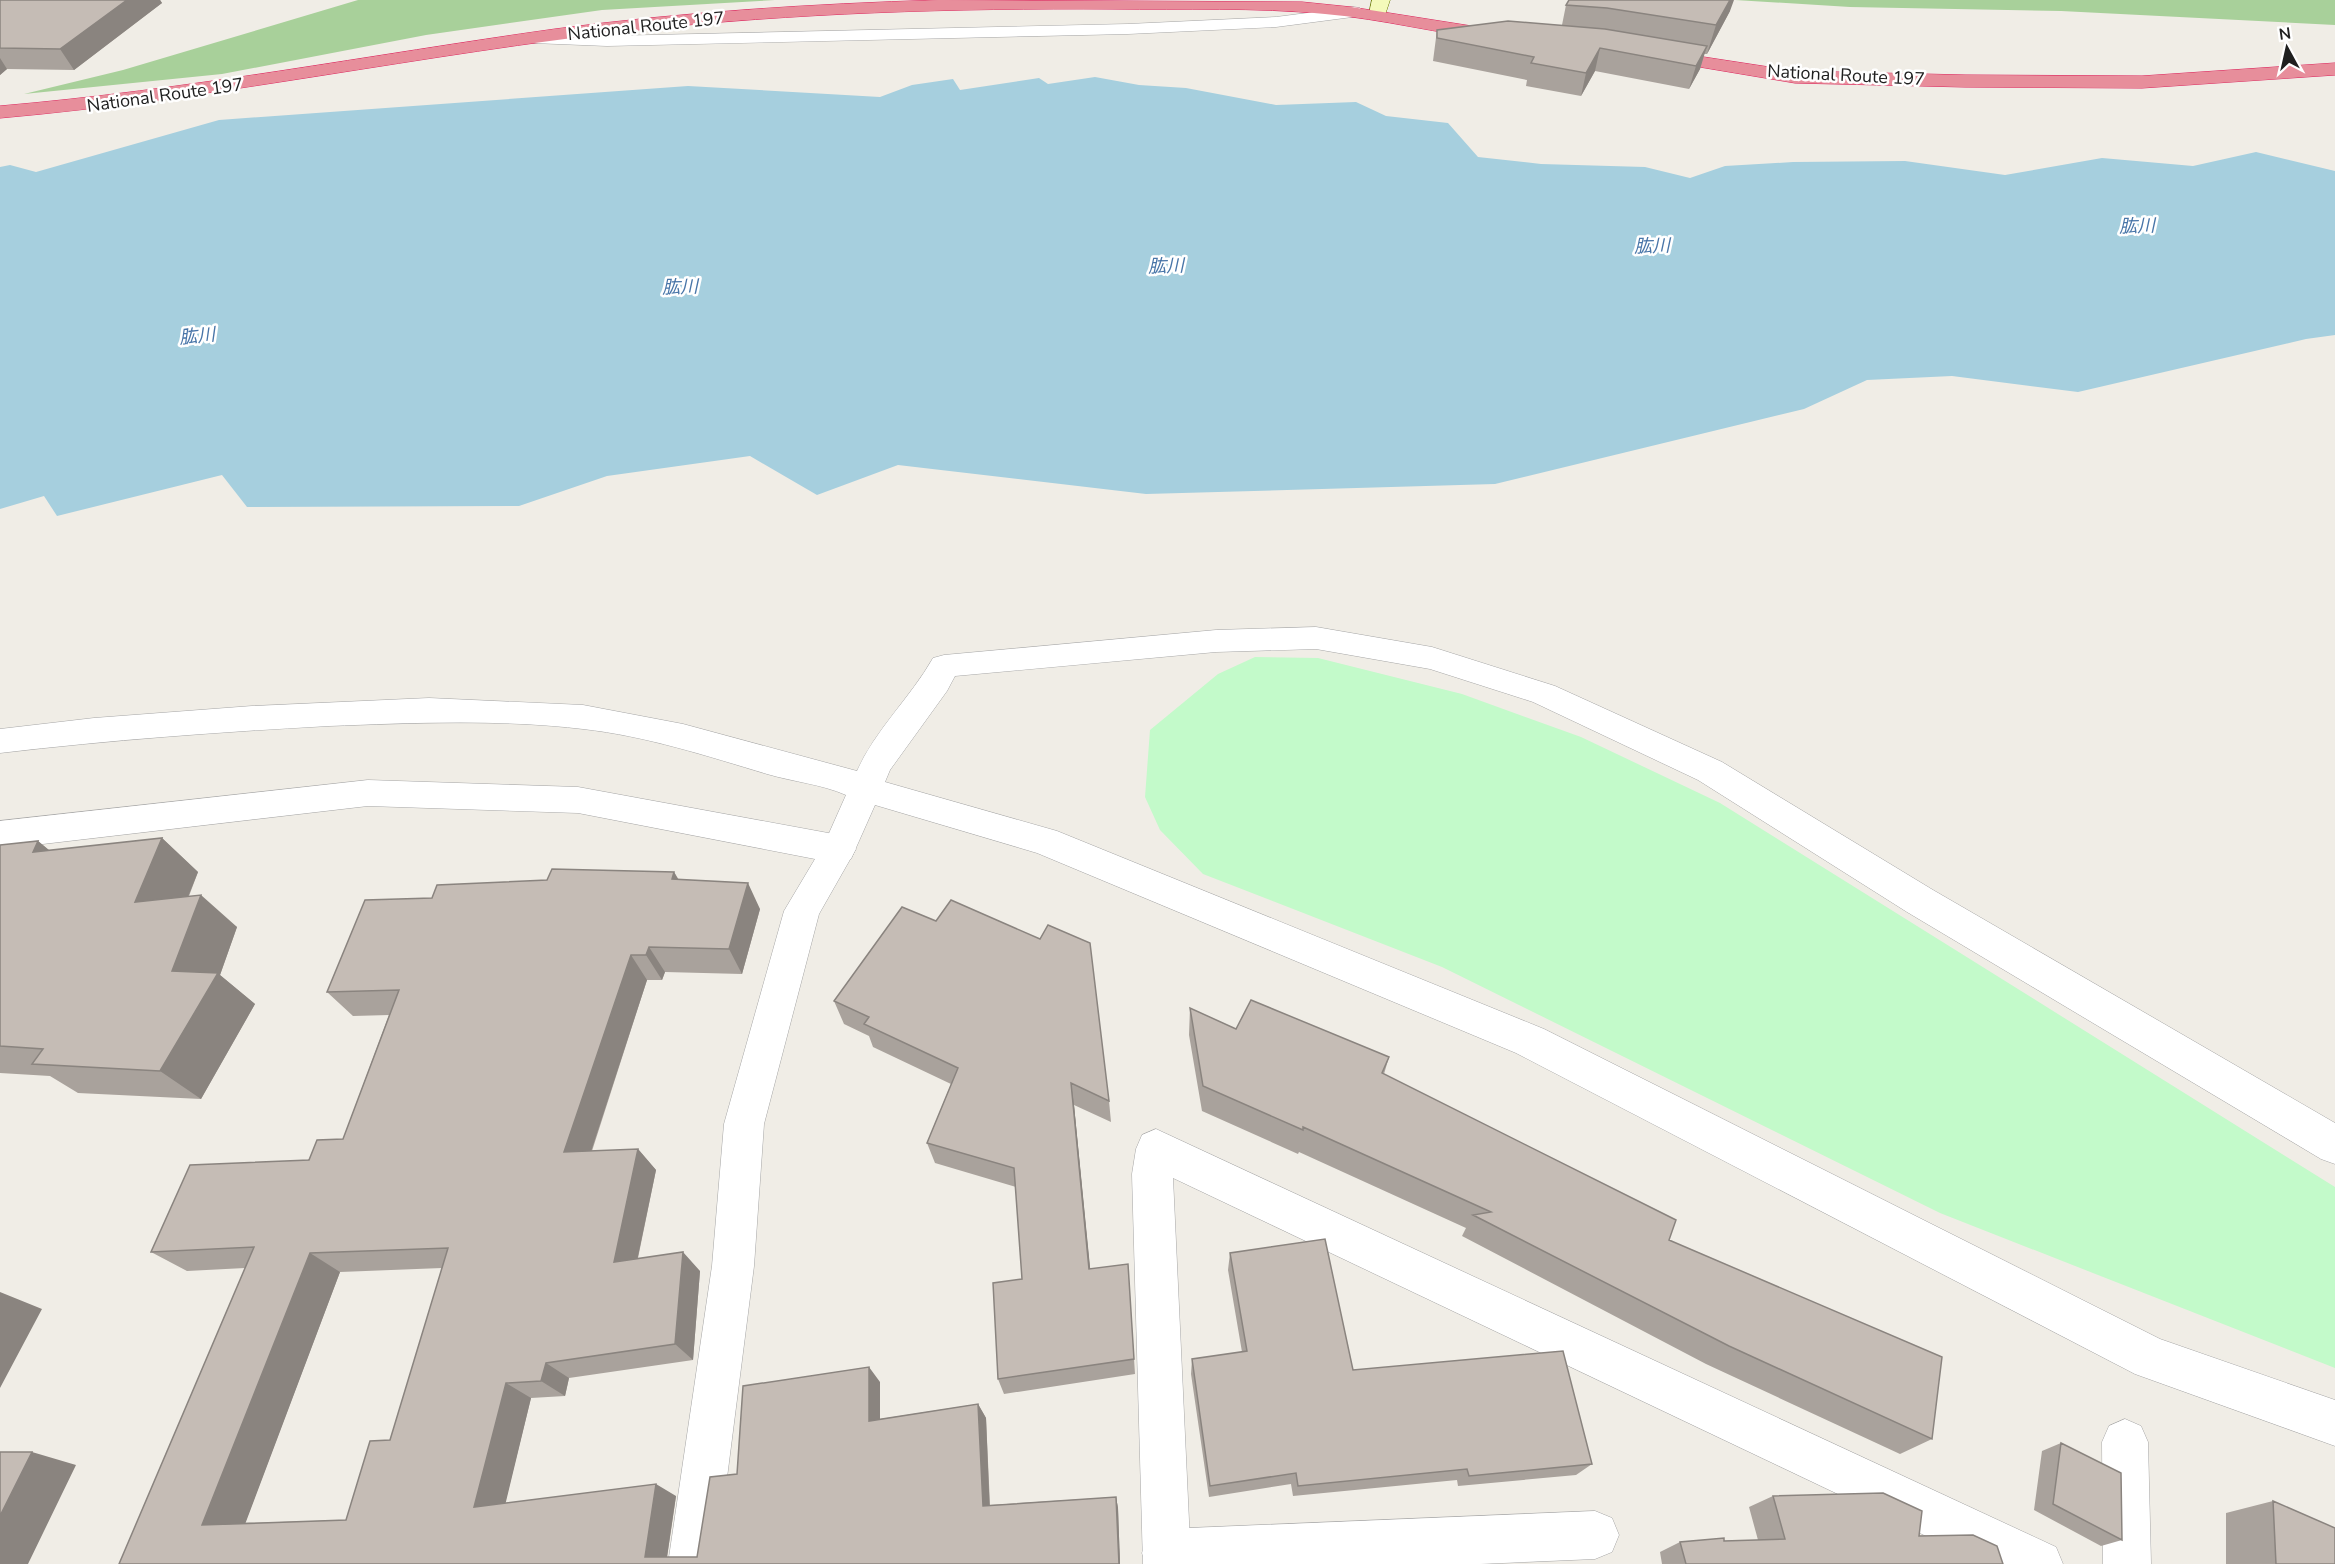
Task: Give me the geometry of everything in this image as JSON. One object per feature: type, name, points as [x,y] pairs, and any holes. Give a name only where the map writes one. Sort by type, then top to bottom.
[{"type":"highway","name":"National Route 197","points":[[0,112],[88,107],[238,86],[470,46],[532,38],[637,25],[786,12],[1009,3],[1304,7],[1354,12],[1379,7],[1484,34],[1519,37]]},
{"type":"highway","name":"National Route 197","points":[[1642,52],[1806,77],[2142,82],[2335,69]]},
{"type":"street","points":[[532,38],[607,41],[1116,29],[1276,22],[1354,12]]},
{"type":"street","points":[[692,1564],[733,1266],[744,1124],[802,911],[839,849],[876,764],[936,683],[944,666],[1216,641],[1316,638],[1432,658],[1544,694],[1710,771],[1920,901],[2335,1145]]},
{"type":"street","points":[[0,741],[94,730],[252,718],[429,710],[583,717],[683,736],[780,765],[835,776],[865,789],[1045,841],[1530,1041],[2151,1358],[2335,1424]]},
{"type":"street","points":[[0,835],[378,793],[578,800],[839,849]]},
{"type":"street","points":[[1594,1535],[1166,1558],[1152,1174],[1156,1149],[2039,1564]]},
{"type":"street","points":[[2126,1442],[2127,1564]]},
{"type":"green space","points":[[358,0],[775,0],[602,10],[426,35],[222,74],[24,94],[123,70]]},
{"type":"green space","points":[[1735,0],[2335,0],[2335,25],[2061,11],[1850,7]]},
{"type":"green space","points":[[1255,657],[1318,658],[1462,694],[1581,737],[1720,803],[2335,1187],[2335,1368],[1940,1213],[1442,967],[1203,874],[1160,830],[1145,797],[1150,730],[1218,674]]},
{"type":"water","name":"肱川","points":[[1095,77],[1139,85],[1186,88],[1276,105],[1356,102],[1386,116],[1448,123],[1478,157],[1541,164],[1645,167],[1690,178],[1725,166],[1793,162],[1905,161],[2005,175],[2102,158],[2193,166],[2256,152],[2335,171],[2335,335],[2306,339],[2078,392],[1952,376],[1867,380],[1804,409],[1495,484],[1146,494],[898,465],[817,495],[750,456],[607,476],[519,506],[247,507],[222,475],[57,516],[44,496],[0,509],[0,167],[10,165],[36,172],[219,120],[688,86],[880,97],[912,85],[953,79],[960,90],[1039,78],[1048,84]]},
{"type":"building","points":[[0,0],[127,0],[60,49],[0,48]]},
{"type":"building","points":[[1569,0],[1730,0],[1716,25],[1607,8],[1566,5]]},
{"type":"building","points":[[1508,21],[1605,29],[1707,46],[1696,66],[1600,48],[1586,73],[1531,63],[1534,57],[1437,38],[1437,30]]},
{"type":"building","points":[[162,838],[135,902],[201,895],[172,971],[218,973],[160,1071],[32,1064],[43,1049],[0,1046],[0,845],[38,841],[33,852]]},
{"type":"building","points":[[552,869],[674,872],[672,879],[748,883],[729,949],[649,947],[646,955],[631,955],[564,1152],[638,1149],[614,1262],[683,1252],[675,1344],[546,1363],[541,1381],[506,1383],[474,1507],[656,1484],[645,1557],[697,1557],[710,1477],[737,1474],[743,1386],[869,1367],[869,1421],[978,1404],[983,1506],[1116,1497],[1119,1564],[119,1564],[254,1247],[151,1252],[190,1165],[309,1160],[317,1140],[343,1139],[399,990],[327,992],[365,900],[432,898],[437,885],[547,880]],"holes":[[[448,1248],[390,1440],[370,1441],[346,1520],[202,1525],[310,1253]]]},
{"type":"building","points":[[951,900],[1040,939],[1048,925],[1090,943],[1109,1101],[1071,1083],[1089,1269],[1128,1264],[1134,1359],[998,1379],[993,1283],[1022,1279],[1014,1168],[927,1143],[958,1068],[864,1024],[869,1017],[834,1001],[902,907],[936,921]]},
{"type":"building","points":[[1251,1000],[1389,1057],[1382,1073],[1676,1220],[1669,1240],[1942,1357],[1932,1439],[1729,1346],[1473,1215],[1491,1212],[1303,1127],[1303,1130],[1203,1086],[1190,1008],[1236,1029]]},
{"type":"building","points":[[1325,1239],[1353,1370],[1563,1351],[1592,1464],[1469,1476],[1467,1469],[1298,1486],[1296,1473],[1210,1486],[1192,1359],[1247,1351],[1230,1253]]},
{"type":"building","points":[[2061,1443],[2121,1473],[2122,1540],[2053,1504]]},
{"type":"building","points":[[0,1452],[32,1452],[0,1516]]},
{"type":"building","points":[[1883,1493],[1922,1511],[1919,1536],[1973,1535],[1997,1546],[2003,1564],[1686,1564],[1680,1542],[1724,1538],[1724,1541],[1785,1539],[1773,1496]]},
{"type":"building","points":[[2273,1501],[2335,1528],[2335,1564],[2276,1564]]}]
